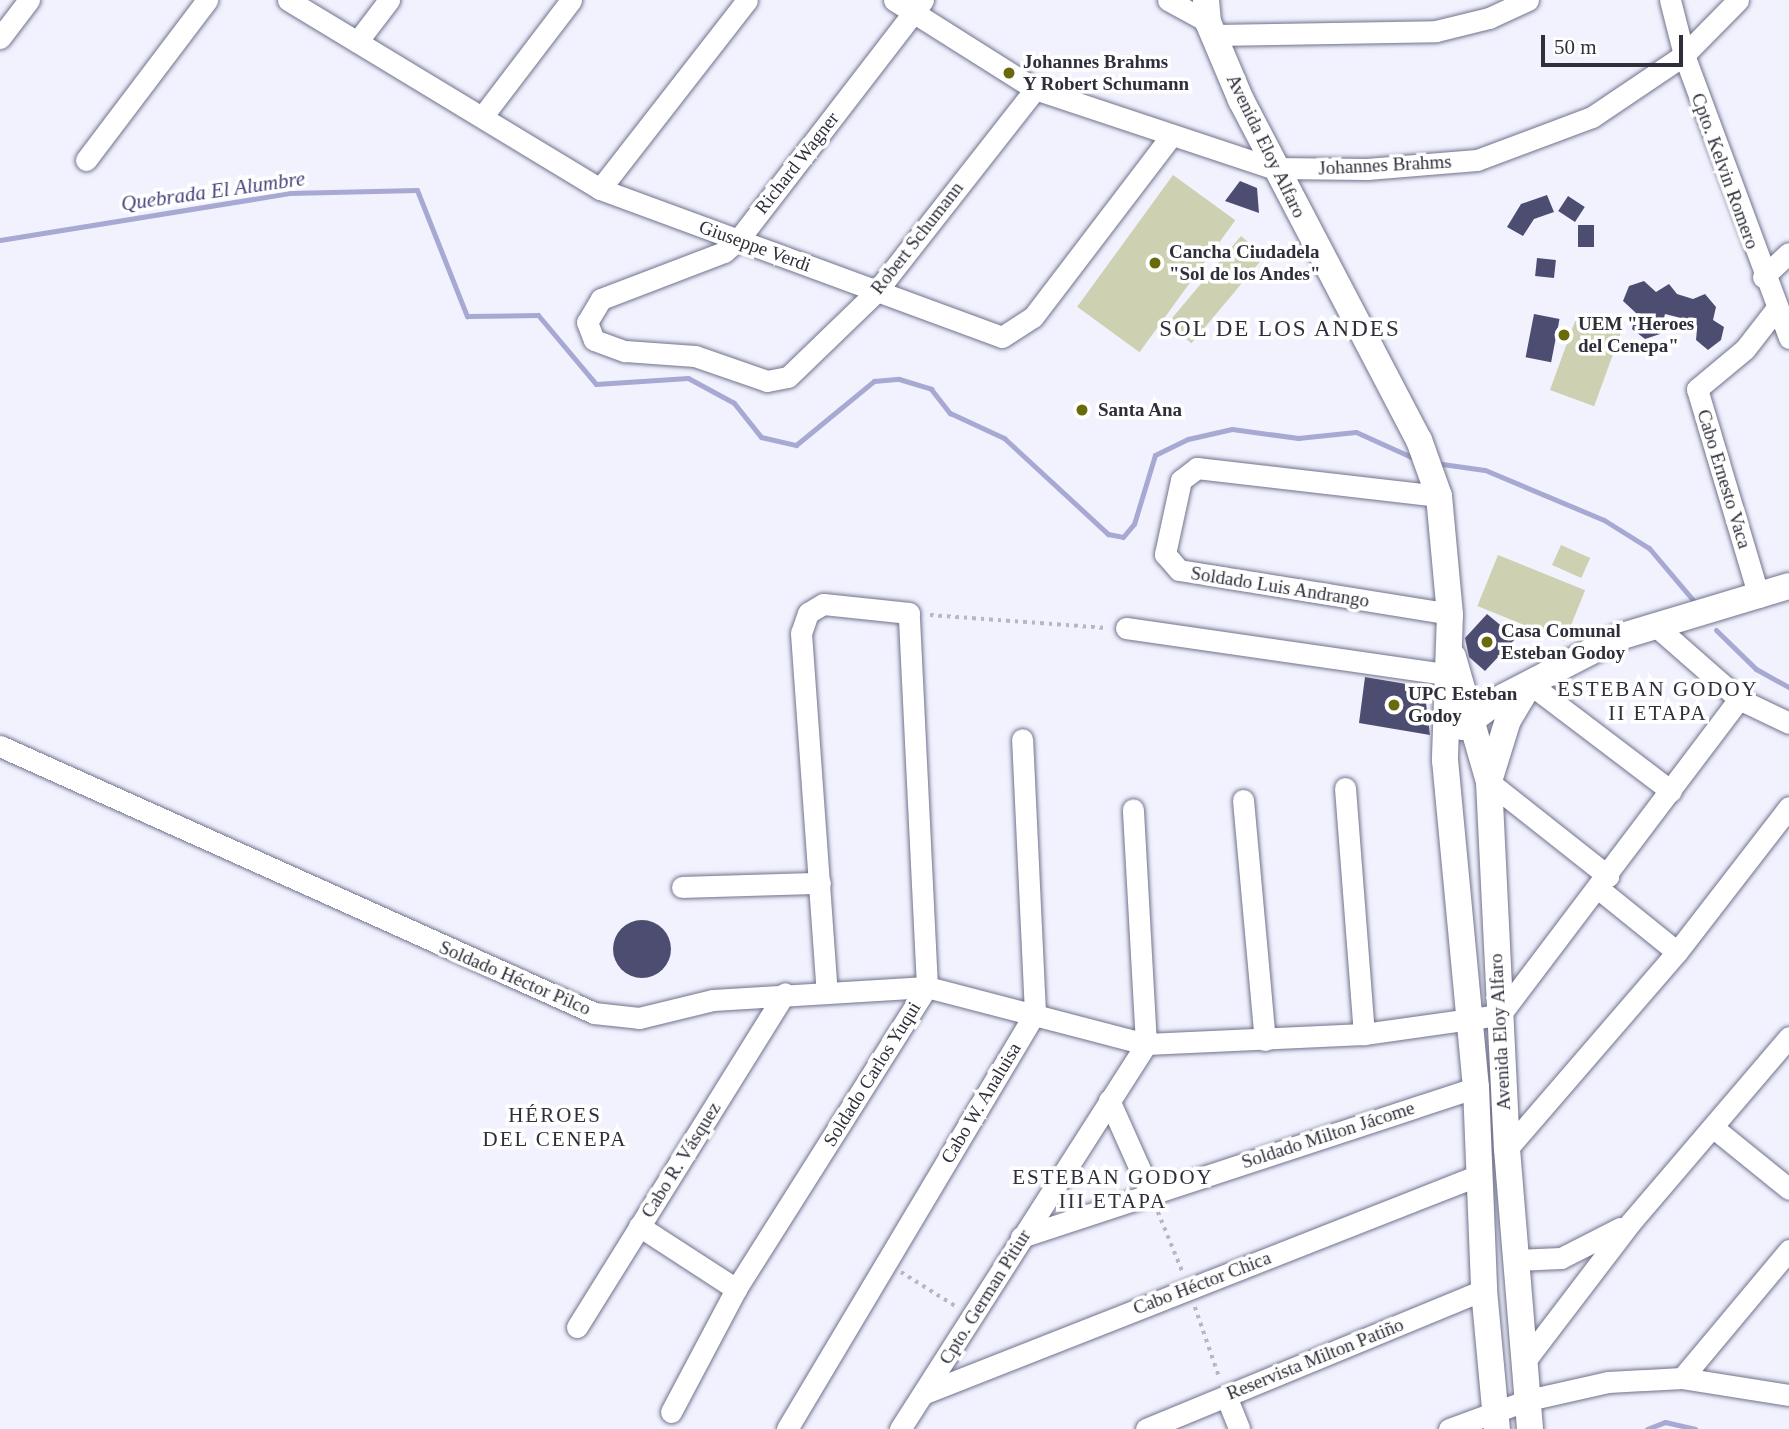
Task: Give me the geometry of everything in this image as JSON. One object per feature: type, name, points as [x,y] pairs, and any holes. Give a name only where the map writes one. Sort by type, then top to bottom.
[{"type":"street","points":[[0,38],[29,0]]},
{"type":"street","points":[[86,160],[207,0]]},
{"type":"street","name":"Giuseppe Verdi","points":[[288,0],[600,189],[1002,337],[1013,334],[1033,317],[1171,136]]},
{"type":"street","points":[[357,42],[389,0]]},
{"type":"street","points":[[481,117],[570,0]]},
{"type":"street","points":[[600,189],[747,0]]},
{"type":"street","name":"Johannes Brahms","points":[[894,0],[918,6],[1034,89],[1273,168],[1367,169],[1477,160],[1592,117],[1684,55],[1738,0]]},
{"type":"street","points":[[1168,0],[1210,19],[1436,31],[1489,18],[1528,0]]},
{"type":"street","name":"Cpto. Kelvin Romero","points":[[1670,0],[1684,55],[1763,276],[1789,338]]},
{"type":"street","name":"Richard Wagner","points":[[788,377],[767,382],[695,356],[608,347],[594,340],[587,322],[601,299],[724,252],[739,239],[918,6]]},
{"type":"street","name":"Avenida Eloy Alfaro","points":[[1210,19],[1273,168],[1419,440],[1436,488],[1450,614],[1448,641],[1453,676],[1445,760],[1467,1023],[1476,1087],[1484,1290],[1498,1419]]},
{"type":"street","name":"Robert Schumann","points":[[788,377],[876,292],[1034,89]]},
{"type":"street","points":[[1763,276],[1789,253]]},
{"type":"street","name":"Cabo Ernesto Vaca","points":[[1759,597],[1697,388],[1745,349],[1776,309]]},
{"type":"street","name":"Soldado Luis Andrango","points":[[1436,488],[1197,468],[1181,480],[1165,554],[1179,570],[1450,614]]},
{"type":"street","points":[[1445,760],[1474,716],[1587,651],[1789,586]]},
{"type":"street","points":[[827,993],[801,633],[808,614],[823,604],[909,613]]},
{"type":"street","name":"Soldado Carlos Yuqui","points":[[671,1412],[736,1289],[927,986],[909,613]]},
{"type":"street","points":[[1657,627],[1739,699],[1789,723]]},
{"type":"street","points":[[1126,628],[1453,676]]},
{"type":"street","name":"Avenida Eloy Alfaro","points":[[1453,676],[1474,716],[1489,782],[1507,1149],[1530,1429]]},
{"type":"street","points":[[1530,684],[1508,720],[1489,782],[1677,952]]},
{"type":"street","points":[[1530,684],[1671,792]]},
{"type":"street","points":[[1500,1015],[1603,883],[1739,699]]},
{"type":"street","points":[[1022,739],[1035,1013]]},
{"type":"street","name":"Soldado Héctor Pilco","points":[[0,746],[568,1005],[639,1018],[713,1000],[785,993],[927,986],[1146,1044],[1364,1034],[1467,1023],[1500,1015]]},
{"type":"street","points":[[1345,788],[1364,1034]]},
{"type":"street","points":[[1244,800],[1265,1040]]},
{"type":"street","points":[[1507,1149],[1677,952],[1789,807]]},
{"type":"street","points":[[1133,809],[1146,1044]]},
{"type":"street","points":[[682,887],[820,884]]},
{"type":"street","name":"Cabo R. Vásquez","points":[[578,1327],[785,993]]},
{"type":"street","name":"Cabo W. Analuisa","points":[[787,1429],[1035,1013]]},
{"type":"street","points":[[1525,1361],[1631,1222],[1714,1129],[1789,1037]]},
{"type":"street","name":"Cpto. German Pitiur","points":[[900,1429],[1146,1044]]},
{"type":"street","name":"Soldado Milton Jácome","points":[[1021,1237],[1476,1087]]},
{"type":"street","points":[[1110,1100],[1151,1194]]},
{"type":"street","points":[[1714,1129],[1789,1189]]},
{"type":"street","name":"Cabo Héctor Chica","points":[[925,1393],[1479,1175]]},
{"type":"street","points":[[1516,1260],[1561,1258],[1631,1222]]},
{"type":"street","points":[[639,1226],[736,1289]]},
{"type":"street","points":[[1682,1378],[1789,1250]]},
{"type":"street","name":"Reservista Milton Patiño","points":[[1146,1429],[1484,1290]]},
{"type":"street","points":[[1449,1429],[1498,1419],[1528,1400],[1608,1382],[1682,1378],[1789,1395]]},
{"type":"street","points":[[1226,1396],[1239,1429]]},
{"type":"path","points":[[909,613],[1007,625],[1126,628]]},
{"type":"path","points":[[885,1262],[973,1317]]},
{"type":"green space","name":"Cancha Ciudadela \"Sol de los Andes\"","points":[[1173,175],[1235,220],[1139,352],[1077,307]]},
{"type":"green space","points":[[1241,236],[1265,256],[1191,343],[1168,323]]},
{"type":"green space","points":[[1578,313],[1622,329],[1594,406],[1550,390]]},
{"type":"green space","points":[[1561,545],[1590,558],[1581,578],[1552,565]]},
{"type":"green space","points":[[1498,555],[1585,590],[1565,641],[1477,606]]},
{"type":"building","points":[[1240,181],[1257,188],[1259,213],[1225,201]]},
{"type":"building","points":[[1547,195],[1554,212],[1534,219],[1523,236],[1507,227],[1521,204]]},
{"type":"building","points":[[1568,196],[1585,207],[1575,222],[1558,211]]},
{"type":"building","points":[[1578,225],[1594,225],[1594,247],[1578,247]]},
{"type":"building","points":[[1537,258],[1556,260],[1554,278],[1535,276]]},
{"type":"building","points":[[1644,281],[1656,292],[1669,284],[1677,294],[1693,299],[1705,294],[1716,307],[1713,320],[1724,327],[1721,340],[1708,350],[1696,340],[1697,329],[1689,320],[1665,314],[1660,334],[1645,339],[1632,329],[1636,313],[1623,301],[1629,286]]},
{"type":"building","points":[[1534,314],[1560,319],[1551,362],[1526,357]]},
{"type":"building","name":"Casa Comunal Esteban Godoy","points":[[1487,614],[1516,638],[1485,671],[1469,657],[1465,638]]},
{"type":"building","name":"UPC Esteban Godoy","points":[[1365,677],[1424,687],[1430,735],[1359,723]]},
{"type":"building","points":[[642,920],[653,922],[666,933],[671,949],[669,960],[658,973],[642,978],[631,976],[618,965],[613,949],[615,938],[626,925]]},
{"type":"waterway","name":"Quebrada El Alumbre","points":[[0,240],[289,193],[417,190],[467,316],[538,315],[596,384],[688,378],[734,403],[761,437],[796,445],[874,381],[899,379],[931,389],[950,413],[1004,438],[1108,534],[1123,537],[1134,524],[1155,455],[1188,439],[1232,429],[1298,438],[1356,432],[1418,460]]},
{"type":"waterway","points":[[1435,463],[1485,470],[1604,520],[1649,548],[1693,600]]},
{"type":"waterway","points":[[1716,630],[1756,669],[1789,687]]},
{"type":"waterway","points":[[1647,1429],[1665,1422],[1695,1429]]},
{"type":"place","name":"Johannes Brahms Y Robert Schumann","points":[[1009,73]]},
{"type":"place","name":"Cancha Ciudadela \"Sol de los Andes\"","points":[[1155,263]]},
{"type":"place","name":"UEM \"Heroes del Cenepa\"","points":[[1564,335]]},
{"type":"place","name":"Santa Ana","points":[[1082,410]]},
{"type":"place","name":"Casa Comunal Esteban Godoy","points":[[1487,642]]},
{"type":"place","name":"UPC Esteban Godoy","points":[[1394,705]]},
{"type":"district","name":"SOL DE LOS ANDES","points":[[1280,329]]},
{"type":"district","name":"ESTEBAN GODOY II ETAPA","points":[[1658,701]]},
{"type":"district","name":"HÉROES DEL CENEPA","points":[[555,1127]]},
{"type":"district","name":"ESTEBAN GODOY III ETAPA","points":[[1113,1189]]}]
